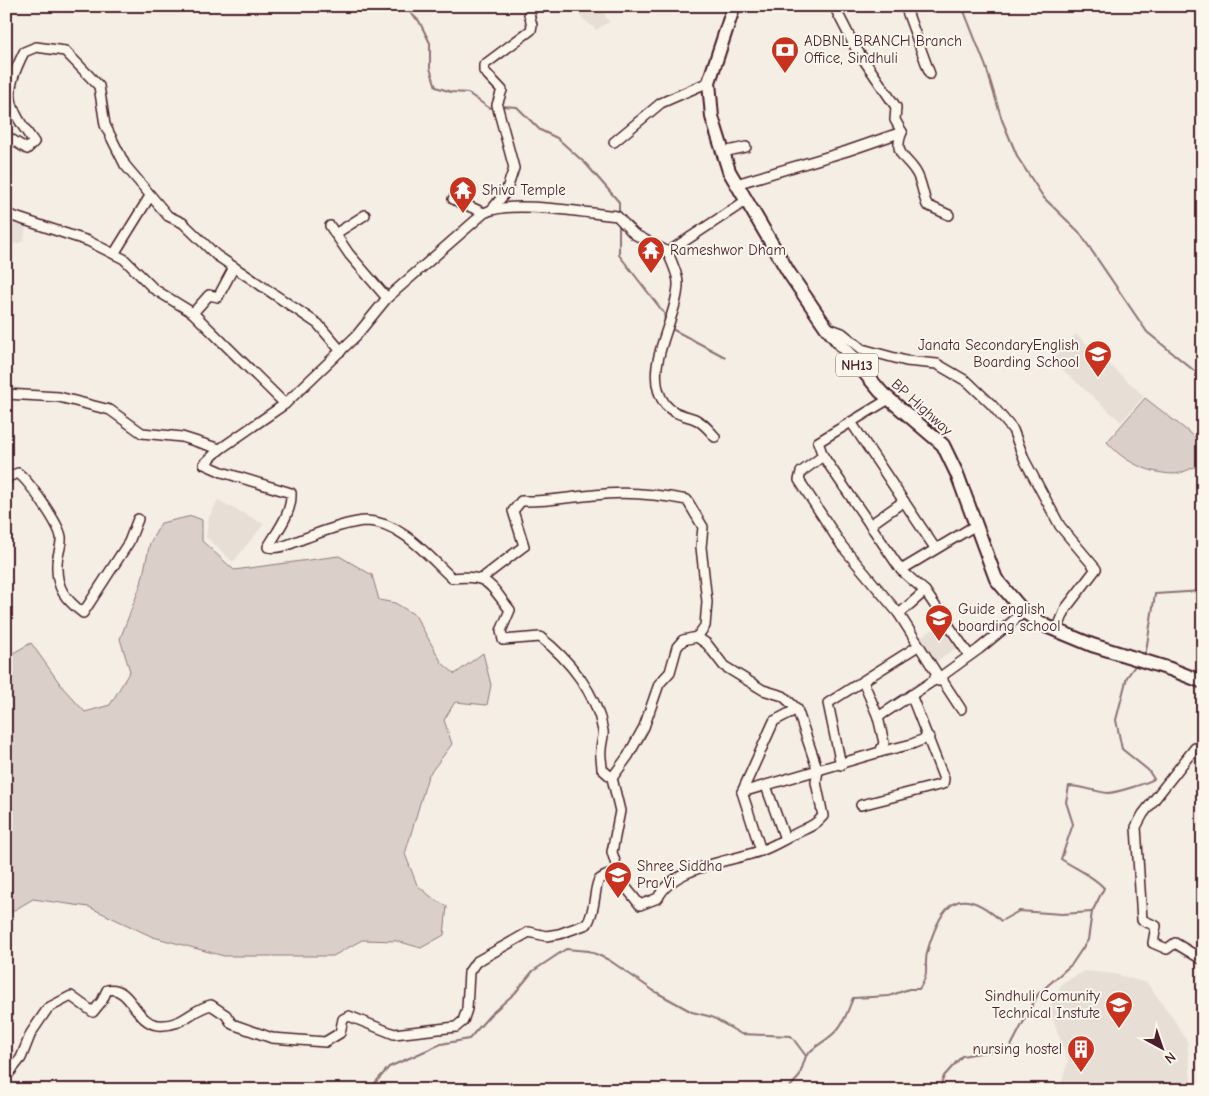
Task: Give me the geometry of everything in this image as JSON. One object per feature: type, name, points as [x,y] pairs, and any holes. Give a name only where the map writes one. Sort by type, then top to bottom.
[{"type":"highway","name":"BP Highway","points":[[734,6],[709,82],[712,117],[736,184],[789,273],[826,327],[866,376],[888,399],[943,446],[957,474],[996,579],[1024,612],[1057,630],[1115,653],[1170,669],[1203,682]]},
{"type":"street","points":[[493,208],[506,192],[514,168],[497,105],[502,90],[484,71],[484,65],[531,30],[532,25],[529,14],[534,6]]},
{"type":"street","points":[[834,6],[855,47],[896,107],[895,120],[902,132]]},
{"type":"street","points":[[905,6],[930,74]]},
{"type":"street","points":[[6,136],[27,149],[34,142],[16,118],[9,91],[14,72],[24,52],[36,47],[65,51],[99,86],[105,124],[124,165],[168,216],[183,223],[216,254],[318,324],[341,351]]},
{"type":"street","points":[[614,142],[661,103],[709,82]]},
{"type":"street","points":[[736,184],[902,132]]},
{"type":"street","points":[[902,132],[898,141],[901,156],[918,176],[927,205],[936,211],[949,215]]},
{"type":"street","points":[[723,152],[746,148]]},
{"type":"street","points":[[114,254],[150,196]]},
{"type":"street","points":[[453,200],[484,212]]},
{"type":"street","points":[[668,252],[747,200]]},
{"type":"street","points":[[697,637],[707,644],[724,666],[762,690],[783,696],[797,709],[818,771],[816,782],[823,816],[811,828],[762,851],[702,867],[679,876],[662,890],[658,898],[640,905],[624,885],[612,852],[620,810],[612,778],[602,769],[601,750],[604,732],[594,702],[581,678],[552,646],[540,637],[503,640],[501,631],[510,610],[486,580],[470,576],[452,578],[406,537],[387,526],[367,521],[311,536],[275,549],[268,547],[292,504],[291,493],[222,472],[204,464],[220,449],[285,404],[341,351],[366,325],[387,298],[484,212],[493,208],[535,208],[617,216],[634,234],[668,252],[678,284],[656,366],[659,390],[664,403],[683,416],[696,420],[707,427],[714,437]]},
{"type":"street","points":[[6,214],[88,241],[124,259],[154,289],[193,312],[285,404]]},
{"type":"street","points":[[365,215],[332,230],[387,298]]},
{"type":"street","points":[[193,312],[209,295],[218,296],[234,267]]},
{"type":"street","points":[[826,327],[842,333],[862,349],[906,361],[937,364],[968,382],[992,405],[1013,430],[1025,461],[1060,526],[1096,569],[1066,608],[1057,630]]},
{"type":"street","points":[[6,394],[59,397],[110,410],[142,433],[182,437],[220,449]]},
{"type":"street","points":[[888,399],[818,442],[823,456],[901,570],[925,591],[969,655]]},
{"type":"street","points":[[852,422],[935,548]]},
{"type":"street","points":[[823,456],[801,472],[798,480],[842,546],[899,614],[918,646],[961,709]]},
{"type":"street","points":[[6,482],[8,477],[18,473],[27,480],[58,528],[61,538],[57,564],[62,594],[83,613],[128,542],[138,519]]},
{"type":"street","points":[[481,579],[524,546],[512,511],[521,502],[537,502],[595,494],[650,493],[686,500],[703,527],[701,547],[707,602],[705,626],[697,637],[683,640],[677,647],[670,672],[659,684],[644,727],[628,756],[612,778]]},
{"type":"street","points":[[870,525],[904,501]]},
{"type":"street","points":[[901,570],[976,524]]},
{"type":"street","points":[[899,614],[925,591]]},
{"type":"street","points":[[878,716],[940,677],[1024,612]]},
{"type":"street","points":[[840,764],[828,703],[918,646]]},
{"type":"street","points":[[863,681],[878,716],[884,743],[880,752]]},
{"type":"street","points":[[860,805],[943,784],[944,779],[929,737],[911,695]]},
{"type":"street","points":[[762,851],[742,792],[774,721],[797,709]]},
{"type":"street","points":[[742,792],[912,744],[929,737]]},
{"type":"street","points":[[1203,750],[1195,748],[1188,754],[1176,775],[1143,814],[1136,827],[1140,864],[1140,907],[1142,920],[1156,926],[1153,943],[1167,949],[1175,943],[1203,960]]},
{"type":"street","points":[[766,786],[785,839]]},
{"type":"street","points":[[6,1077],[21,1058],[31,1032],[48,1008],[71,996],[93,1012],[102,1001],[107,990],[113,989],[122,992],[148,1023],[159,1025],[176,1023],[189,1018],[198,1008],[211,1005],[226,1015],[232,1024],[272,1038],[325,1042],[340,1033],[343,1019],[349,1016],[394,1034],[415,1030],[456,1028],[463,1021],[467,1009],[469,972],[476,962],[529,932],[553,935],[572,931],[587,924],[596,903],[598,881],[618,871]]},
{"type":"shaded area","points":[[569,6],[600,6],[609,22],[596,30]]},
{"type":"shaded area","points":[[6,218],[26,226],[24,240],[19,243],[6,244]]},
{"type":"shaded area","name":"Janata SecondaryEnglish Boarding School","points":[[1076,334],[1144,396],[1121,422],[1052,360]]},
{"type":"shaded area","points":[[1145,398],[1203,443],[1199,465],[1176,474],[1154,471],[1136,465],[1120,455],[1107,442]]},
{"type":"shaded area","points":[[218,500],[264,524],[233,562],[206,537],[209,517]]},
{"type":"shaded area","points":[[192,516],[202,520],[202,541],[234,570],[339,556],[372,575],[379,600],[395,603],[415,615],[442,663],[455,674],[483,653],[491,685],[487,705],[455,702],[444,720],[452,744],[428,776],[405,854],[417,885],[435,900],[447,906],[444,935],[421,948],[397,941],[362,940],[333,956],[224,956],[153,937],[89,907],[33,899],[6,915],[6,657],[31,643],[63,688],[85,712],[110,705],[130,671],[120,639],[141,584],[150,543],[161,523]]},
{"type":"shaded area","name":"Guide english boarding school","points":[[943,623],[959,646],[935,662],[919,638]]},
{"type":"shaded area","name":"Sindhuli Comunity Technical Instute","points":[[1085,971],[1115,974],[1147,983],[1171,1015],[1187,1041],[1192,1090],[1059,1090],[1068,1061],[1053,1019],[1051,1006],[1062,983]]},
{"type":"waterway","points":[[403,6],[419,21],[430,43],[430,68],[436,87],[451,92],[468,93],[489,108],[496,107]]},
{"type":"waterway","points":[[962,6],[986,67],[1002,120],[1018,158],[1044,198],[1079,232],[1147,332],[1203,378]]},
{"type":"waterway","points":[[500,106],[517,107],[540,130],[557,138],[586,164],[619,202],[619,215]]},
{"type":"waterway","points":[[619,224],[619,255],[664,313],[665,322]]},
{"type":"waterway","points":[[670,328],[725,357]]},
{"type":"waterway","points":[[1143,655],[1146,651],[1155,594],[1203,591]]},
{"type":"waterway","points":[[939,1090],[944,1076],[962,1056],[1010,1048],[1038,994],[1072,964],[1088,940],[1092,912],[1104,888],[1089,876],[1061,859],[1073,824],[1066,802],[1069,786],[1108,793],[1154,779],[1148,770],[1122,749],[1116,720],[1127,677],[1137,663]]},
{"type":"waterway","points":[[369,1090],[389,1067],[441,1044],[469,1039],[490,1015],[515,993],[533,971],[566,949],[589,951],[609,960],[654,991],[692,1012],[712,1017],[741,1034],[791,1036],[806,1056],[837,1029],[845,1017],[853,998],[889,996],[909,989],[919,989],[925,977],[926,955],[933,933],[946,909],[954,903],[964,901],[974,903],[987,909],[1001,921],[1019,911],[1062,914],[1092,912]]},
{"type":"waterway","points":[[787,1090],[799,1077],[806,1056]]},
{"type":"place","name":"ADBNL BRANCH Branch Office, Sindhuli","points":[[785,74]]},
{"type":"place","name":"Shiva Temple","points":[[463,214]]},
{"type":"place","name":"Rameshwor Dham","points":[[651,274]]},
{"type":"place","name":"Janata SecondaryEnglish Boarding School","points":[[1098,378]]},
{"type":"place","name":"Guide english boarding school","points":[[939,642]]},
{"type":"place","name":"Shree Siddha Pra Vi","points":[[618,899]]},
{"type":"place","name":"Sindhuli Comunity Technical Instute","points":[[1119,1029]]},
{"type":"place","name":"nursing hostel","points":[[1081,1073]]}]
